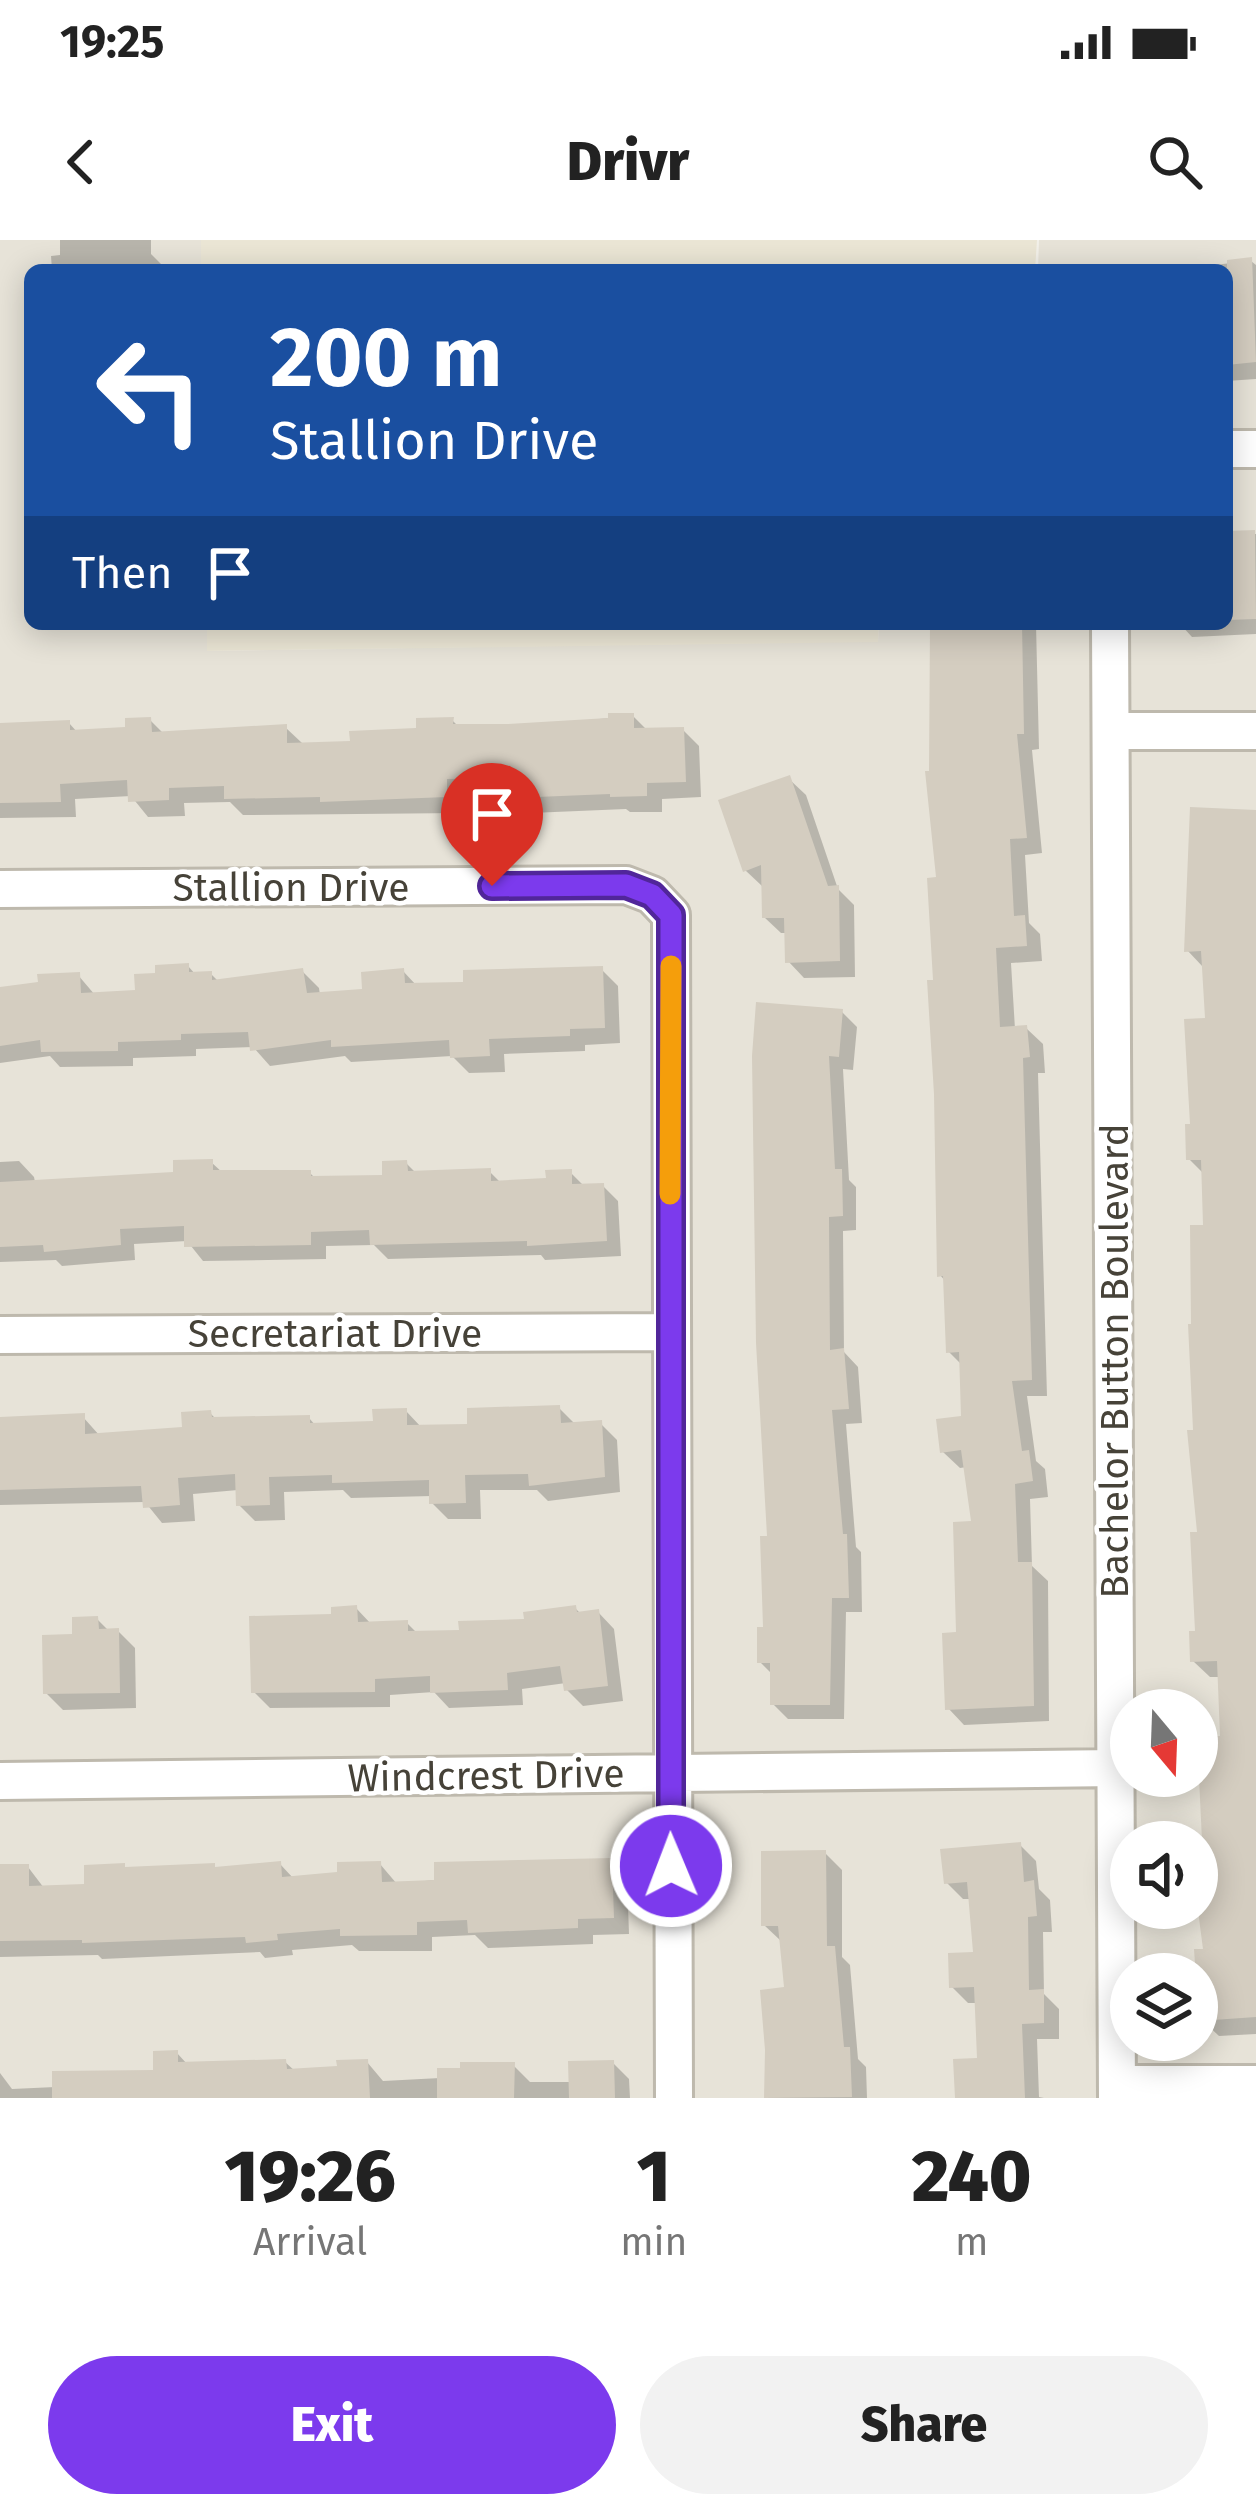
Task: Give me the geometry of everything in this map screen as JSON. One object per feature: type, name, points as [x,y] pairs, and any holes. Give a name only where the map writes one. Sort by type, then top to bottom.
[{"type":"street","name":"Bachelor Button Boulevard","points":[[1110,630],[1116,1689]]},
{"type":"street","points":[[1112,731],[1256,730]]},
{"type":"street","name":"Stallion Drive","points":[[0,889],[626,885],[652,895],[671,915],[669,1331]]},
{"type":"street","points":[[669,1331],[674,2098]]},
{"type":"street","name":"Secretariat Drive","points":[[0,1335],[669,1331]]},
{"type":"street","name":"Windcrest Drive","points":[[0,1780],[1110,1768]]},
{"type":"street","name":"Bachelor Button Boulevard","points":[[1116,1797],[1117,2091]]},
{"type":"street","points":[[1117,2091],[1256,2084]]},
{"type":"shaded area","points":[[0,240],[201,240],[201,264],[24,264],[24,630],[207,630],[208,651],[878,641],[879,630],[1233,630],[1233,264],[1038,264],[1039,240],[1256,240],[1256,2098],[0,2098]]},
{"type":"shaded area","points":[[201,240],[1037,240],[1035,264],[201,264]]},
{"type":"shaded area","points":[[207,630],[879,630],[878,642],[207,651]]},
{"type":"building","points":[[1252,257],[1256,362],[1233,364],[1233,264],[1227,260]]},
{"type":"building","points":[[1255,530],[1256,619],[1233,620],[1233,531]]},
{"type":"building","points":[[930,630],[1022,630],[1024,734],[1017,734],[1027,838],[1010,839],[1014,916],[1025,915],[1027,946],[996,948],[1000,1027],[1027,1025],[1030,1057],[1023,1058],[1032,1380],[1012,1381],[1022,1451],[1029,1450],[1033,1481],[1015,1484],[1018,1562],[1032,1562],[1034,1706],[945,1710],[942,1633],[956,1632],[953,1522],[971,1521],[961,1450],[940,1453],[936,1419],[961,1416],[959,1352],[946,1353],[943,1276],[937,1277],[927,980],[933,980],[927,878],[936,877],[925,771],[929,771]]},
{"type":"building","points":[[608,713],[634,713],[634,728],[684,727],[686,782],[647,783],[647,796],[512,798],[511,778],[447,779],[447,797],[320,802],[320,797],[224,799],[224,786],[169,788],[169,800],[128,802],[127,780],[60,784],[61,802],[0,803],[0,723],[70,720],[70,730],[125,727],[125,718],[151,717],[152,732],[287,724],[287,743],[350,741],[349,731],[416,728],[416,718],[508,724],[608,718]]},
{"type":"building","points":[[790,775],[828,886],[839,885],[840,961],[785,963],[784,918],[762,918],[761,865],[743,872],[718,800]]},
{"type":"building","points":[[1190,807],[1256,810],[1256,2017],[1218,2020],[1218,1953],[1194,1953],[1194,1949],[1203,1949],[1200,1929],[1218,1929],[1218,1821],[1201,1821],[1200,1797],[1218,1797],[1220,1736],[1217,1661],[1190,1662],[1189,1631],[1195,1631],[1190,1532],[1197,1532],[1187,1430],[1193,1430],[1190,1225],[1203,1225],[1201,1160],[1186,1160],[1185,1124],[1190,1124],[1184,1019],[1205,1018],[1201,951],[1184,952]]},
{"type":"building","points":[[189,963],[189,972],[212,971],[212,980],[303,968],[307,993],[362,989],[361,972],[404,968],[405,983],[463,982],[463,970],[603,966],[605,1028],[570,1029],[570,1036],[489,1039],[490,1056],[450,1058],[449,1040],[331,1047],[331,1040],[250,1051],[248,1032],[118,1042],[118,1051],[41,1052],[40,1040],[0,1046],[0,987],[38,982],[37,974],[80,972],[81,993],[135,990],[134,974],[155,973],[155,965]]},
{"type":"building","points":[[756,1002],[843,1009],[839,1057],[829,1056],[835,1169],[842,1169],[843,1216],[829,1217],[830,1350],[844,1348],[849,1409],[832,1410],[843,1534],[847,1534],[849,1598],[832,1598],[830,1705],[770,1705],[770,1663],[757,1663],[757,1627],[763,1627],[760,1536],[767,1536],[756,1343],[752,1056]]},
{"type":"building","points":[[213,1159],[213,1170],[311,1170],[311,1176],[382,1175],[382,1161],[407,1160],[408,1171],[491,1168],[491,1181],[546,1178],[545,1170],[572,1169],[572,1184],[604,1183],[607,1241],[527,1246],[527,1241],[370,1245],[369,1230],[311,1232],[311,1245],[184,1247],[184,1226],[120,1229],[121,1245],[44,1252],[43,1245],[0,1247],[0,1182],[173,1172],[173,1160]]},
{"type":"building","points":[[560,1405],[561,1423],[602,1420],[605,1477],[529,1486],[528,1474],[465,1475],[466,1503],[429,1504],[429,1480],[332,1483],[332,1475],[269,1477],[270,1505],[236,1506],[235,1474],[178,1478],[180,1505],[143,1508],[141,1486],[0,1490],[0,1417],[85,1413],[85,1434],[182,1427],[181,1412],[211,1410],[212,1417],[310,1415],[310,1423],[373,1421],[372,1409],[407,1408],[407,1425],[467,1424],[467,1408]]},
{"type":"building","points":[[357,1605],[358,1622],[408,1620],[408,1631],[459,1630],[458,1621],[524,1619],[523,1612],[576,1605],[577,1612],[599,1609],[608,1686],[564,1691],[560,1666],[507,1673],[508,1690],[430,1693],[430,1676],[375,1679],[375,1692],[251,1693],[249,1616],[331,1614],[331,1607]]},
{"type":"building","points":[[98,1616],[99,1629],[119,1628],[120,1693],[43,1694],[42,1635],[72,1634],[72,1617]]},
{"type":"building","points":[[1021,1842],[1024,1882],[1034,1880],[1037,1916],[1028,1917],[1029,1990],[1044,1989],[1044,2023],[1022,2024],[1025,2098],[955,2098],[953,2059],[977,2058],[974,1987],[949,1988],[948,1953],[973,1952],[967,1882],[944,1884],[940,1849]]},
{"type":"building","points":[[826,1850],[827,1946],[835,1946],[844,2047],[850,2047],[852,2097],[764,2098],[760,1990],[784,1987],[778,1926],[761,1926],[761,1851]]},
{"type":"building","points":[[612,1858],[614,1918],[578,1919],[578,1928],[468,1933],[467,1920],[417,1922],[417,1935],[340,1936],[340,1929],[277,1934],[278,1940],[246,1943],[245,1937],[0,1941],[0,1864],[29,1864],[29,1886],[84,1884],[84,1865],[125,1863],[125,1867],[215,1863],[215,1867],[281,1861],[282,1877],[337,1872],[337,1862],[381,1861],[382,1882],[434,1880],[434,1862]]},
{"type":"building","points":[[178,2050],[178,2062],[286,2059],[287,2069],[368,2059],[370,2098],[52,2098],[52,2071],[153,2070],[153,2051]]},
{"type":"building","points":[[614,2060],[615,2098],[569,2098],[568,2061]]},
{"type":"building","points":[[460,2062],[515,2062],[514,2098],[437,2098],[437,2068],[460,2068]]},
{"type":"slow traffic","points":[[670,1194],[671,966]]},
{"type":"route","points":[[492,886],[626,885],[652,895],[671,915],[671,1866]]}]
